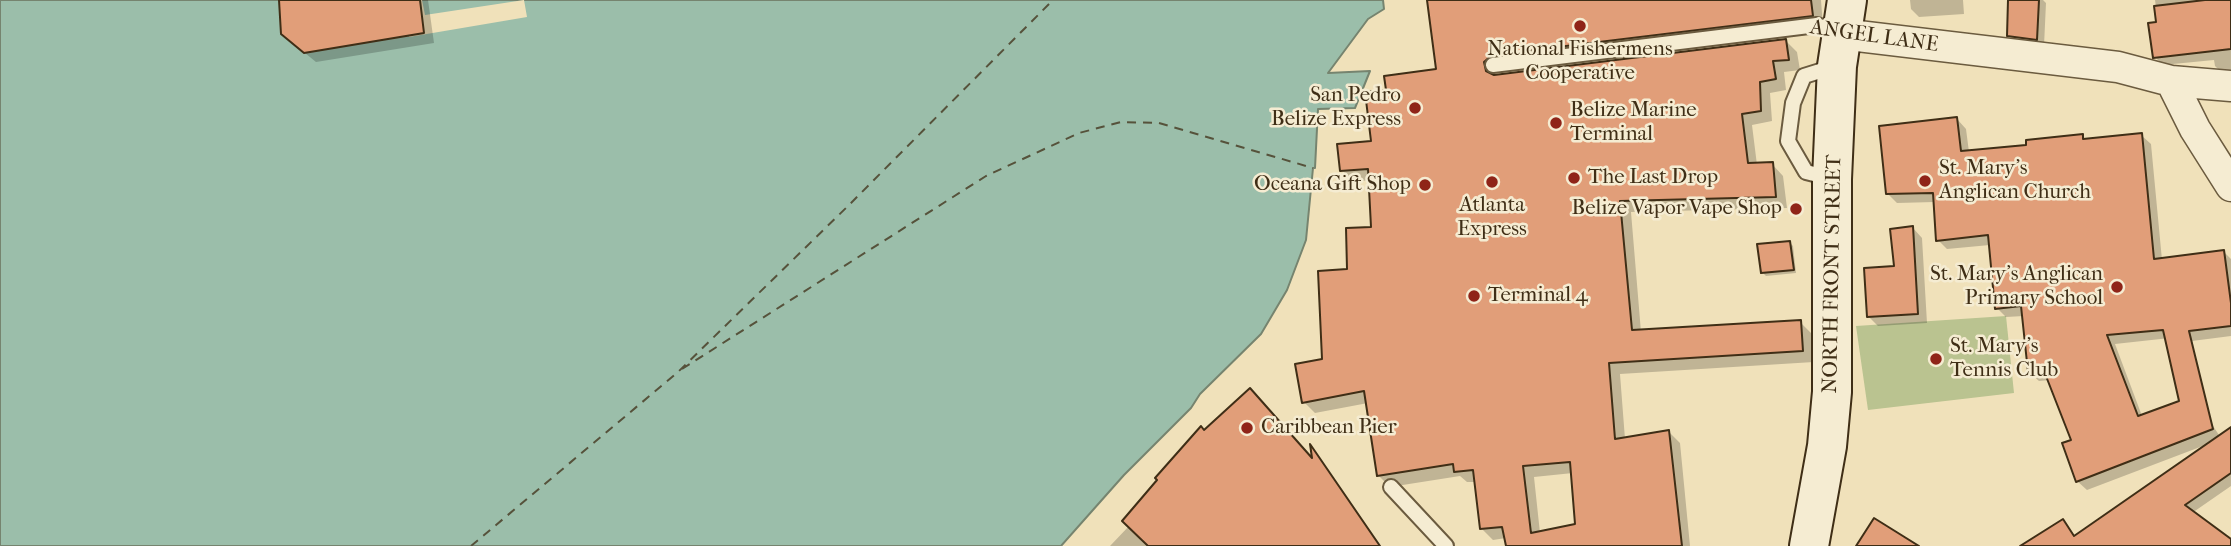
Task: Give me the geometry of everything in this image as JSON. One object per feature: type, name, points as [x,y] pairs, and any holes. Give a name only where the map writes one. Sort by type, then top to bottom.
[{"type":"main road","name":"NORTH FRONT STREET","points":[[1809,546],[1827,446],[1832,392],[1832,179],[1842,33]]},
{"type":"street","name":"ANGEL LANE","points":[[1842,33],[2118,67],[2171,81],[2231,86]]},
{"type":"street","points":[[2171,81],[2195,128],[2231,186]]},
{"type":"lane","name":"ANGEL LANE","points":[[1493,65],[1817,24],[1842,33]]},
{"type":"lane","points":[[1391,487],[1447,546]]},
{"type":"shaded area","points":[[0,0],[1383,0],[1384,9],[1368,19],[1328,73],[1370,71],[1355,108],[1318,109],[1315,168],[1306,240],[1287,290],[1261,334],[1200,394],[1191,408],[1124,475],[1061,546],[0,546]]},
{"type":"shaded area","name":"St. Mary's Tennis Club","points":[[2006,316],[2014,393],[1868,410],[1856,326]]},
{"type":"pier","points":[[404,0],[422,0],[425,15],[524,0],[527,17],[409,37]]},
{"type":"building","points":[[279,0],[420,0],[424,33],[304,53],[281,34]]},
{"type":"building","points":[[1427,0],[1811,0],[1813,16],[1492,55],[1484,62],[1486,71],[1494,75],[1786,39],[1789,60],[1773,61],[1776,79],[1760,82],[1761,111],[1742,114],[1748,163],[1773,162],[1776,197],[1620,201],[1632,330],[1801,320],[1803,351],[1609,363],[1615,439],[1669,430],[1682,546],[1506,546],[1502,527],[1480,529],[1473,470],[1454,472],[1453,464],[1377,476],[1364,391],[1302,403],[1295,364],[1322,359],[1318,271],[1347,269],[1346,228],[1371,227],[1368,169],[1340,171],[1337,144],[1371,141],[1365,92],[1386,90],[1384,76],[1436,69]],"holes":[[[1570,462],[1575,524],[1531,533],[1523,466]]]},
{"type":"building","points":[[2008,0],[2039,0],[2037,40],[2007,36]]},
{"type":"building","points":[[2231,0],[2231,49],[2153,58],[2148,23],[2156,22],[2154,6]]},
{"type":"building","name":"St. Mary's Anglican Primary School","points":[[1957,117],[1961,151],[2026,145],[2026,140],[2083,134],[2083,139],[2142,133],[2154,259],[2224,250],[2231,303],[2231,326],[2189,331],[2213,429],[2076,482],[2062,443],[2071,440],[2044,371],[2028,372],[2021,306],[1995,309],[1988,235],[1936,241],[1933,193],[1886,194],[1879,126]],"holes":[[[2163,330],[2179,401],[2138,416],[2107,335]]]},
{"type":"building","points":[[1913,226],[1918,314],[1867,317],[1864,268],[1894,266],[1890,229]]},
{"type":"building","points":[[1790,241],[1794,270],[1761,273],[1757,244]]},
{"type":"building","points":[[1250,388],[1312,458],[1310,444],[1380,546],[1148,546],[1122,521],[1157,480],[1155,478],[1201,426],[1204,430]]},
{"type":"building","points":[[2231,427],[2231,473],[2185,505],[2231,539],[2231,546],[2020,546],[2063,519],[2074,536]]},
{"type":"building","points":[[1874,518],[1919,546],[1856,546]]},
{"type":"ferry route","points":[[471,546],[678,372],[1053,0]]},
{"type":"ferry route","points":[[682,369],[986,176],[1079,133],[1121,122],[1159,123],[1313,168]]},
{"type":"place","name":"National Fishermens Cooperative","points":[[1580,26]]},
{"type":"place","name":"San Pedro Belize Express","points":[[1415,108]]},
{"type":"place","name":"Belize Marine Terminal","points":[[1556,123]]},
{"type":"place","name":"The Last Drop","points":[[1574,178]]},
{"type":"place","name":"St. Mary's Anglican Church","points":[[1925,181]]},
{"type":"place","name":"Atlanta Express","points":[[1492,182]]},
{"type":"place","name":"Oceana Gift Shop","points":[[1425,185]]},
{"type":"place","name":"Belize Vapor Vape Shop","points":[[1796,209]]},
{"type":"place","name":"St. Mary's Anglican Primary School","points":[[2117,287]]},
{"type":"place","name":"Terminal 4","points":[[1474,296]]},
{"type":"place","name":"St. Mary's Tennis Club","points":[[1936,359]]},
{"type":"place","name":"Caribbean Pier","points":[[1247,428]]}]
